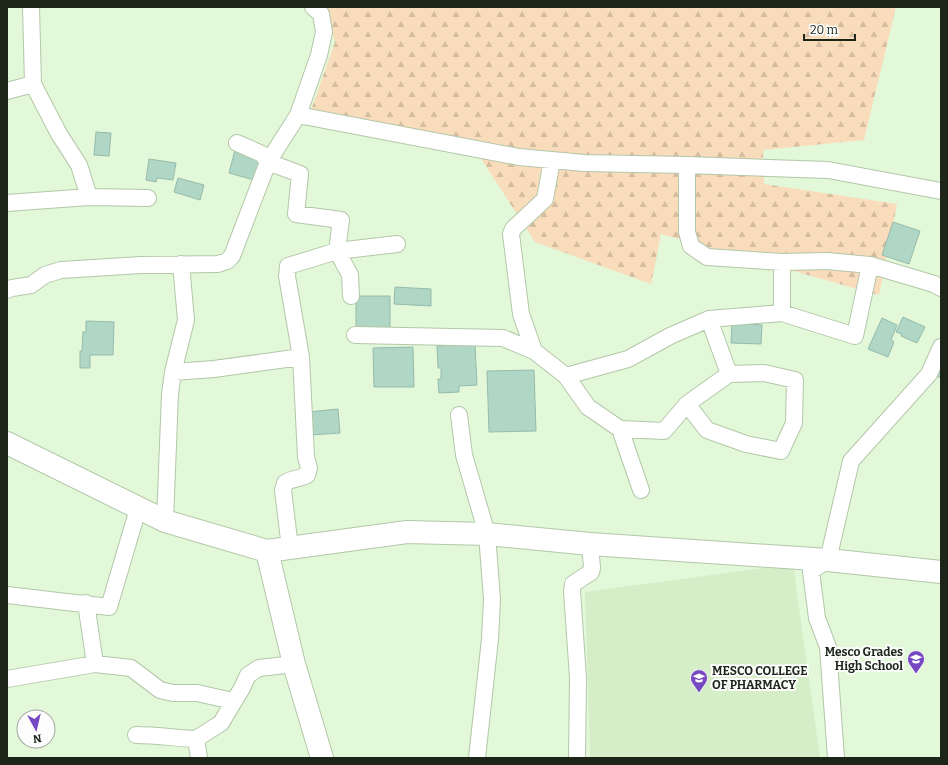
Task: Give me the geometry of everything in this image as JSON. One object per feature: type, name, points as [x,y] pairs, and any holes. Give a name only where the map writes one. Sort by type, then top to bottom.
[{"type":"main road","points":[[7,443],[165,521],[267,551],[407,532],[487,534],[590,544],[828,560],[941,572]]},
{"type":"main road","points":[[267,551],[294,664],[322,758]]},
{"type":"street","points":[[31,7],[33,84],[59,134],[79,165],[89,197]]},
{"type":"street","points":[[7,290],[31,285],[45,275],[61,270],[141,264],[218,264],[227,261],[232,256],[268,162],[298,115],[319,55],[324,32],[321,14],[313,7]]},
{"type":"street","points":[[7,91],[33,84]]},
{"type":"street","points":[[298,115],[519,157],[584,163],[828,170],[941,191]]},
{"type":"street","points":[[237,144],[262,154],[268,162],[300,174],[296,214],[341,220],[337,251],[350,275],[352,296]]},
{"type":"street","points":[[534,351],[521,314],[511,231],[545,199],[552,160]]},
{"type":"street","points":[[688,165],[687,232],[691,246],[707,257],[782,262],[827,261],[870,265],[934,284],[941,288]]},
{"type":"street","points":[[7,203],[89,197],[148,198]]},
{"type":"street","points":[[290,548],[283,490],[285,483],[290,479],[302,478],[307,475],[309,468],[306,457],[301,357],[287,276],[288,266],[337,251],[397,244]]},
{"type":"street","points":[[782,262],[782,313]]},
{"type":"street","points":[[165,521],[170,394],[173,372],[186,320],[181,264]]},
{"type":"street","points":[[566,376],[628,359],[670,336],[709,319],[782,313],[855,336],[870,265]]},
{"type":"street","points":[[709,319],[729,374]]},
{"type":"street","points":[[355,335],[503,338],[534,351],[566,376],[588,407],[620,429],[664,431],[687,404],[729,374],[764,373],[795,380],[794,423],[781,451],[746,444],[707,430],[687,404]]},
{"type":"street","points":[[836,758],[828,647],[817,618],[811,571],[828,560],[851,460],[928,374],[941,347]]},
{"type":"street","points":[[173,372],[214,369],[301,357]]},
{"type":"street","points":[[459,416],[464,455],[487,534],[492,599],[490,639],[477,758]]},
{"type":"street","points":[[620,429],[641,490]]},
{"type":"street","points":[[7,595],[86,603],[109,607],[138,509]]},
{"type":"street","points":[[577,758],[578,678],[572,591],[573,584],[591,572],[590,544]]},
{"type":"street","points":[[86,603],[95,664]]},
{"type":"street","points":[[7,679],[95,664],[131,668],[160,690],[173,693],[197,693],[233,701]]},
{"type":"street","points":[[136,735],[156,735],[196,739],[221,723],[248,675],[259,668],[294,664]]},
{"type":"street","points":[[196,739],[199,758]]},
{"type":"shaded area","name":"MESCO COLLEGE OF PHARMACY","points":[[793,564],[820,758],[590,758],[585,592]]},
{"type":"green space","points":[[323,7],[896,7],[864,140],[763,150],[764,184],[897,204],[879,295],[661,234],[651,284],[535,242],[469,140],[309,116],[335,42]]},
{"type":"building","points":[[96,132],[111,133],[109,156],[94,155]]},
{"type":"building","points":[[235,150],[260,157],[254,180],[229,173]]},
{"type":"building","points":[[149,159],[176,163],[173,180],[157,178],[156,182],[146,180]]},
{"type":"building","points":[[178,178],[204,185],[200,200],[174,192]]},
{"type":"building","points":[[893,222],[920,231],[909,264],[882,255]]},
{"type":"building","points":[[395,287],[431,289],[431,306],[394,304]]},
{"type":"building","points":[[356,296],[390,296],[390,332],[356,332]]},
{"type":"building","points":[[903,317],[925,327],[917,343],[901,336],[902,334],[896,332]]},
{"type":"building","points":[[882,318],[897,325],[891,340],[894,342],[888,357],[868,349]]},
{"type":"building","points":[[86,321],[114,322],[113,355],[90,355],[90,368],[80,368],[80,351],[82,351],[83,332],[86,332]]},
{"type":"building","points":[[732,323],[762,325],[761,344],[731,343]]},
{"type":"building","points":[[475,344],[477,385],[459,386],[459,392],[439,393],[438,379],[441,379],[441,368],[438,368],[437,346]]},
{"type":"building","points":[[413,347],[414,387],[374,387],[373,348]]},
{"type":"building","points":[[941,356],[941,378],[933,374]]},
{"type":"building","points":[[534,370],[536,431],[489,432],[487,371]]},
{"type":"building","points":[[338,409],[340,433],[311,435],[309,412]]},
{"type":"place","name":"Mesco Grades High School","points":[[916,674]]},
{"type":"place","name":"MESCO COLLEGE OF PHARMACY","points":[[699,693]]}]
